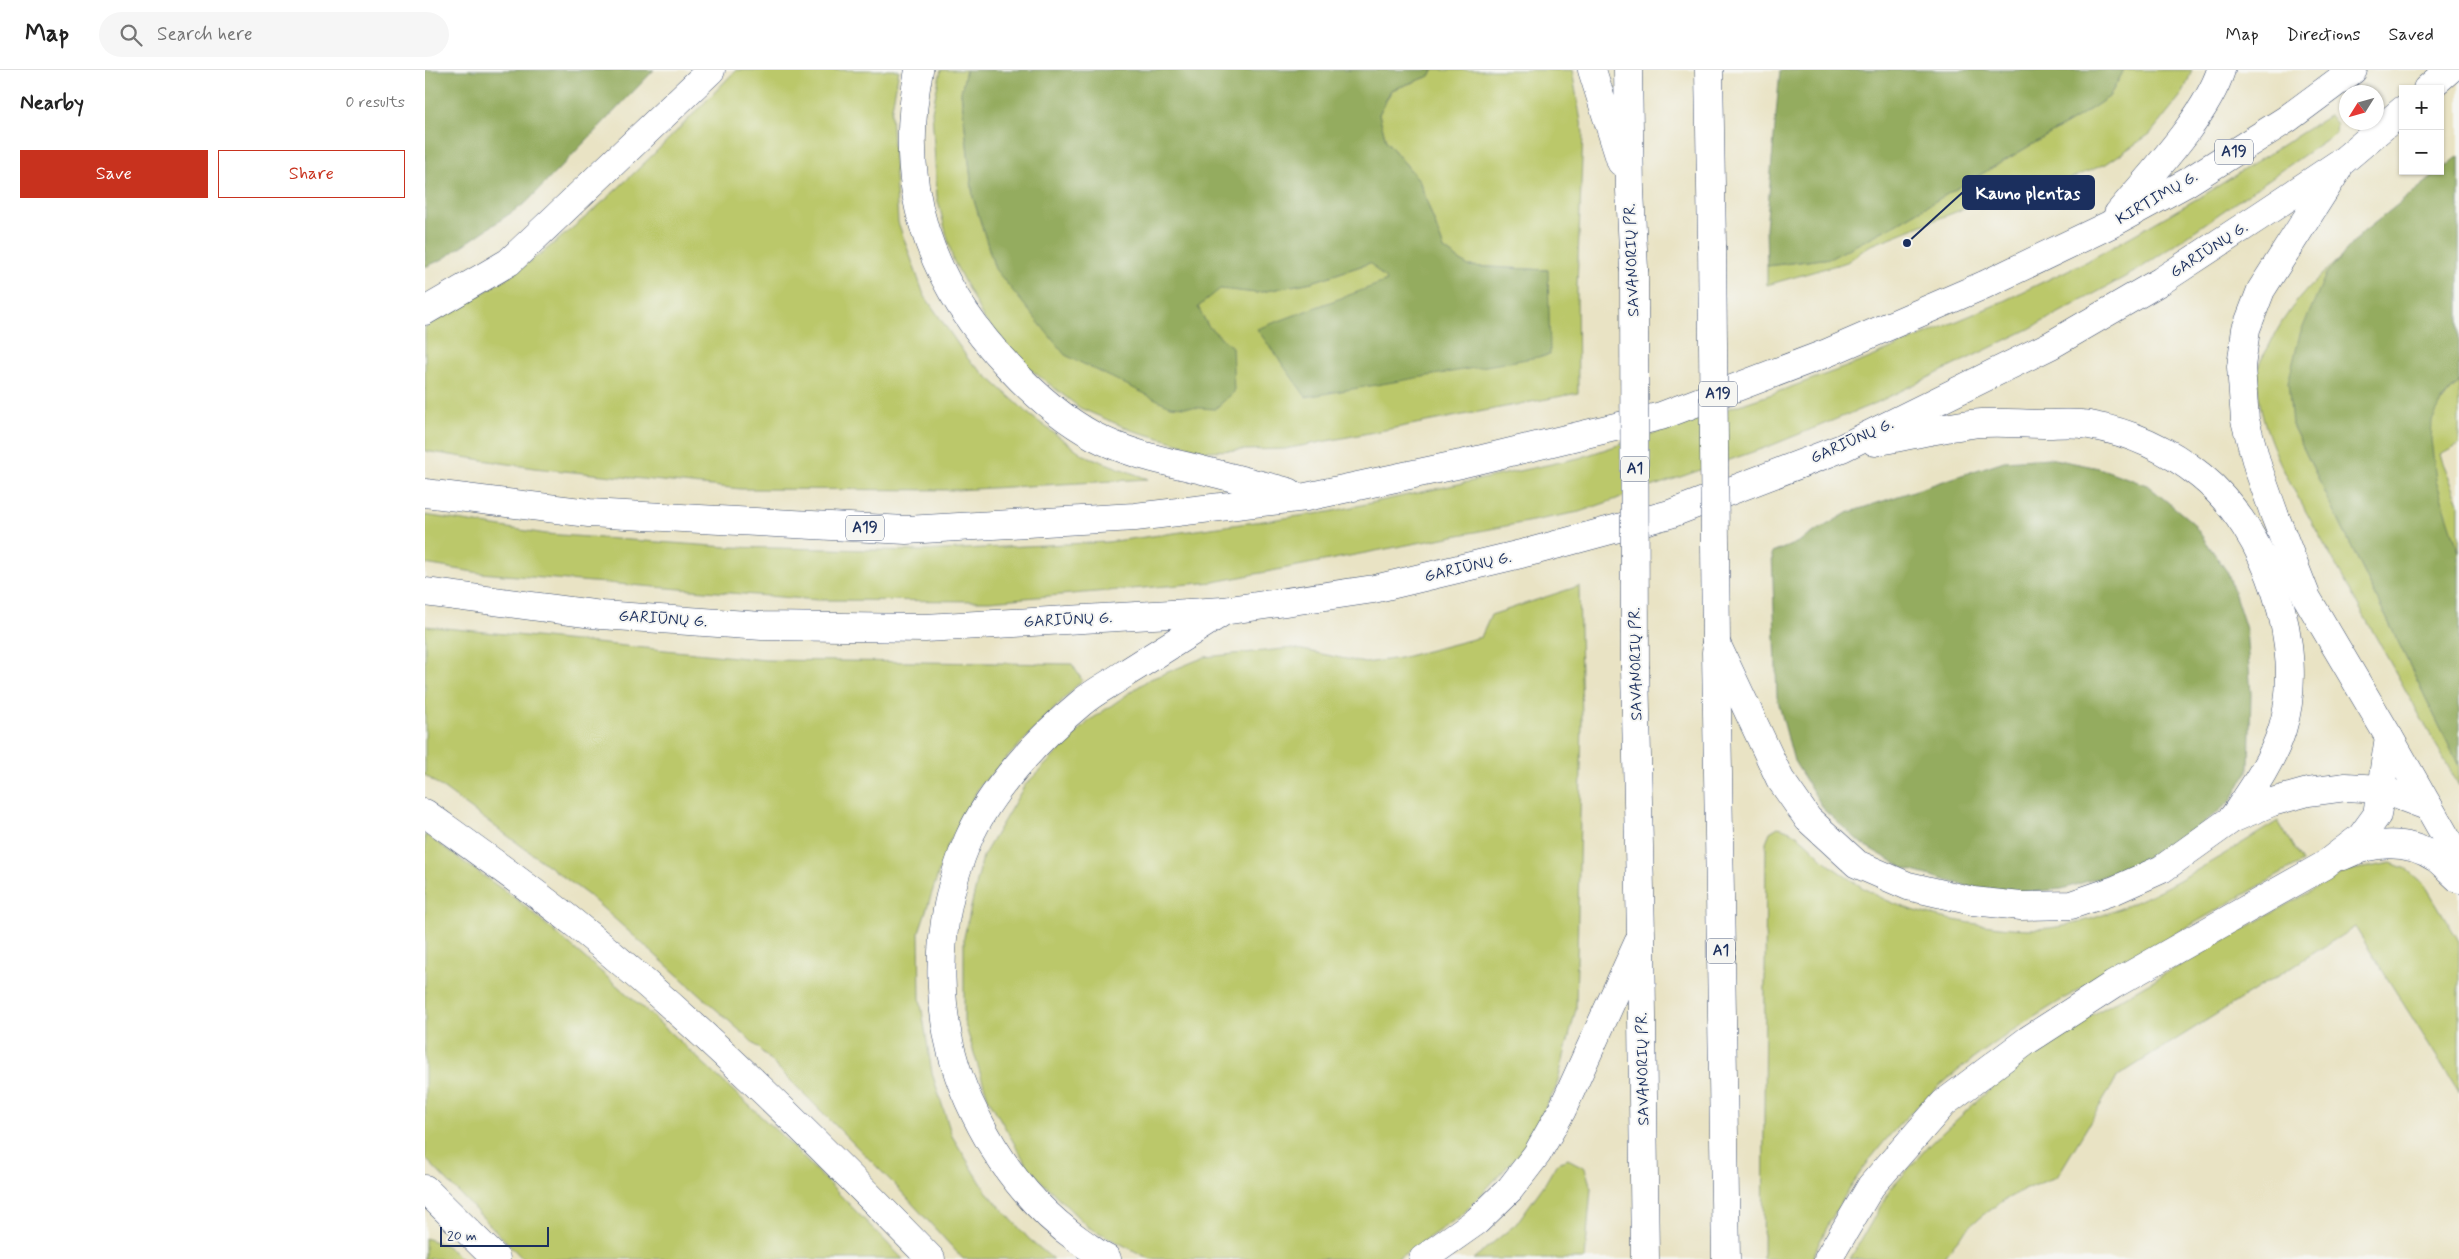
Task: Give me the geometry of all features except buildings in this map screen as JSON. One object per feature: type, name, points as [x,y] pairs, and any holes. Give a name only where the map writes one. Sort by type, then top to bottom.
[{"type":"main road","points":[[425,311],[509,262],[711,70]]},
{"type":"main road","points":[[919,70],[912,115],[912,157],[917,206],[927,240],[943,278],[965,315],[991,349],[1048,404],[1093,435],[1135,454],[1306,497]]},
{"type":"main road","points":[[1592,70],[1630,190]]},
{"type":"main road","name":"SAVANORIŲ PR.","points":[[1628,70],[1630,190],[1634,270],[1635,668],[1645,1259]]},
{"type":"main road","name":"A1","points":[[1709,70],[1715,643],[1725,1259]]},
{"type":"main road","points":[[2109,225],[2179,141],[2216,86],[2221,70]]},
{"type":"main road","name":"KIRTIMŲ G.","points":[[2109,225],[2186,183],[2279,124],[2353,70]]},
{"type":"main road","points":[[2432,85],[2449,70]]},
{"type":"main road","name":"GARIŪNŲ G.","points":[[425,592],[601,615],[763,626],[925,628],[1223,611],[1374,589],[1533,551],[1670,514],[1842,448],[2060,340],[2161,281],[2344,160],[2399,113]]},
{"type":"main road","points":[[2307,598],[2258,468],[2245,420],[2241,367],[2246,329],[2261,290],[2344,160]]},
{"type":"main road","name":"A19","points":[[425,493],[589,513],[906,530],[1135,517],[1306,497],[1461,464],[1661,416],[1827,353],[1984,285],[2109,225]]},
{"type":"main road","points":[[1842,448],[1973,424],[2087,424],[2129,435],[2170,454],[2194,471],[2233,508],[2256,543],[2281,604],[2289,641],[2291,685],[2282,730],[2262,773],[2232,818]]},
{"type":"main road","points":[[2256,543],[2281,566],[2307,598],[2459,860]]},
{"type":"main road","points":[[1107,1259],[1067,1232],[1036,1204],[1005,1168],[969,1103],[952,1052],[943,1012],[940,969],[943,927],[968,839],[992,798],[1040,739],[1083,701],[1223,611]]},
{"type":"main road","points":[[1715,643],[1780,779],[1808,819],[1857,864],[1908,886],[1973,902],[2021,906],[2071,905],[2115,890],[2162,869],[2232,818],[2271,802],[2308,792],[2346,787],[2381,789],[2429,807]]},
{"type":"main road","points":[[2323,866],[2361,837],[2377,815],[2389,737]]},
{"type":"main road","points":[[425,813],[574,923],[686,1020],[801,1128],[931,1259]]},
{"type":"main road","points":[[1828,1259],[1871,1186],[1944,1103],[2028,1040],[2113,985],[2323,866],[2350,852],[2374,844],[2403,845],[2435,858],[2459,879]]},
{"type":"main road","points":[[1423,1259],[1477,1221],[1510,1189],[1537,1154],[1562,1110],[1641,935]]},
{"type":"main road","points":[[425,1189],[496,1259]]},
{"type":"green space","points":[[425,70],[654,70],[527,202],[443,259],[425,267]]},
{"type":"green space","points":[[736,70],[899,70],[891,113],[898,222],[924,295],[969,360],[1031,416],[1084,455],[1148,479],[957,490],[741,489],[534,468],[425,451],[425,327],[510,276],[582,220],[650,158]]},
{"type":"green space","points":[[941,70],[966,70],[961,93],[973,197],[995,269],[1232,347],[1208,326],[1198,307],[1220,288],[1256,293],[1312,282],[1370,263],[1387,281],[1548,270],[1468,266],[1444,249],[1419,180],[1386,141],[1379,114],[1392,90],[1430,76],[1433,70],[1572,70],[1583,133],[1577,287],[1578,393],[1285,449],[1206,451],[1131,430],[1080,408],[1026,366],[984,319],[953,260],[937,197],[932,111]]},
{"type":"green space","points":[[966,70],[1433,70],[1430,76],[1391,90],[1379,114],[1386,141],[1419,180],[1444,249],[1468,266],[1548,270],[1550,355],[1306,397],[1257,329],[1387,281],[1370,263],[1312,282],[1256,293],[1220,289],[1198,307],[1208,326],[1232,347],[1234,392],[1215,409],[1170,406],[1065,355],[995,269],[973,197],[961,92]]},
{"type":"green space","points":[[1780,70],[2124,70],[2109,97],[2072,121],[1898,223],[1831,258],[1767,266],[1766,228]]},
{"type":"green space","points":[[2124,70],[2192,70],[2183,93],[2150,134],[2106,164],[2062,182],[1986,200],[1869,246],[1847,262],[1767,285],[1767,266],[1831,258],[1898,223],[2072,121],[2109,97]]},
{"type":"green space","points":[[2330,115],[2337,124],[2336,133],[2138,270],[2029,329],[1876,403],[1770,446],[1579,512],[1214,582],[989,601],[818,600],[480,573],[425,564],[425,515],[546,534],[727,547],[921,551],[1108,542],[1329,512],[1579,458],[1769,395],[1865,360],[1995,305],[2093,258],[2207,193]]},
{"type":"green space","points":[[2459,156],[2459,382],[2443,399],[2432,421],[2431,440],[2436,480],[2459,552],[2459,766],[2292,425],[2288,383],[2300,334],[2326,274],[2362,233],[2435,175],[2444,175],[2444,168]]},
{"type":"green space","points":[[2340,258],[2326,274],[2292,425],[2459,766],[2459,786],[2290,483],[2271,442],[2262,412],[2258,381],[2259,366],[2262,359],[2291,309],[2309,288]]},
{"type":"green space","points":[[2459,382],[2459,445],[2440,455],[2459,503],[2459,552],[2443,505],[2433,467],[2430,433],[2432,420],[2437,409]]},
{"type":"green space","points":[[2049,458],[2099,468],[2147,485],[2192,522],[2228,573],[2246,629],[2251,694],[2249,768],[2231,801],[2200,826],[2153,856],[2111,874],[2062,889],[2019,893],[1970,887],[1906,869],[1862,844],[1825,811],[1794,761],[1777,697],[1772,553],[1796,543],[1847,513],[2004,461]]},
{"type":"green space","points":[[1579,586],[1582,720],[1576,1009],[1556,1088],[1519,1154],[1462,1215],[1397,1259],[1150,1259],[1088,1227],[1029,1169],[988,1098],[964,1021],[964,937],[983,856],[1025,785],[1089,721],[1148,680],[1205,657],[1293,648],[1365,663],[1400,658],[1481,637],[1491,615]]},
{"type":"green space","points":[[425,626],[765,660],[1072,664],[1082,680],[979,787],[947,847],[919,932],[920,998],[932,1073],[952,1136],[986,1191],[1029,1239],[1053,1259],[963,1259],[897,1187],[747,1037],[588,895],[425,775]]},
{"type":"green space","points":[[2278,821],[2302,862],[2075,992],[1983,1051],[1942,1084],[1904,1120],[1869,1160],[1839,1206],[1812,1259],[1763,1259],[1766,842],[1770,832],[1778,827],[1795,834],[1835,869],[1855,883],[1886,900],[1907,908],[1938,917],[1981,925],[2039,929],[2079,922],[2109,913],[2139,900],[2198,870]]},
{"type":"green space","points":[[425,834],[520,902],[650,1014],[781,1135],[903,1259],[523,1259],[425,1158]]},
{"type":"green space","points":[[2391,863],[2406,869],[2425,885],[2459,941],[2459,1092],[2355,927],[2118,1076],[2057,1177],[2024,1190],[1993,1207],[1966,1230],[1944,1259],[1850,1259],[1890,1190],[1930,1144],[2007,1074],[2064,1031],[2346,871]]},
{"type":"green space","points":[[1568,1159],[1585,1168],[1591,1188],[1585,1259],[1473,1259],[1516,1224],[1557,1163]]},
{"type":"green space","points":[[425,1238],[445,1245],[462,1259],[425,1259]]},
{"type":"place","name":"Kauno plentas","points":[[1907,243]]}]
